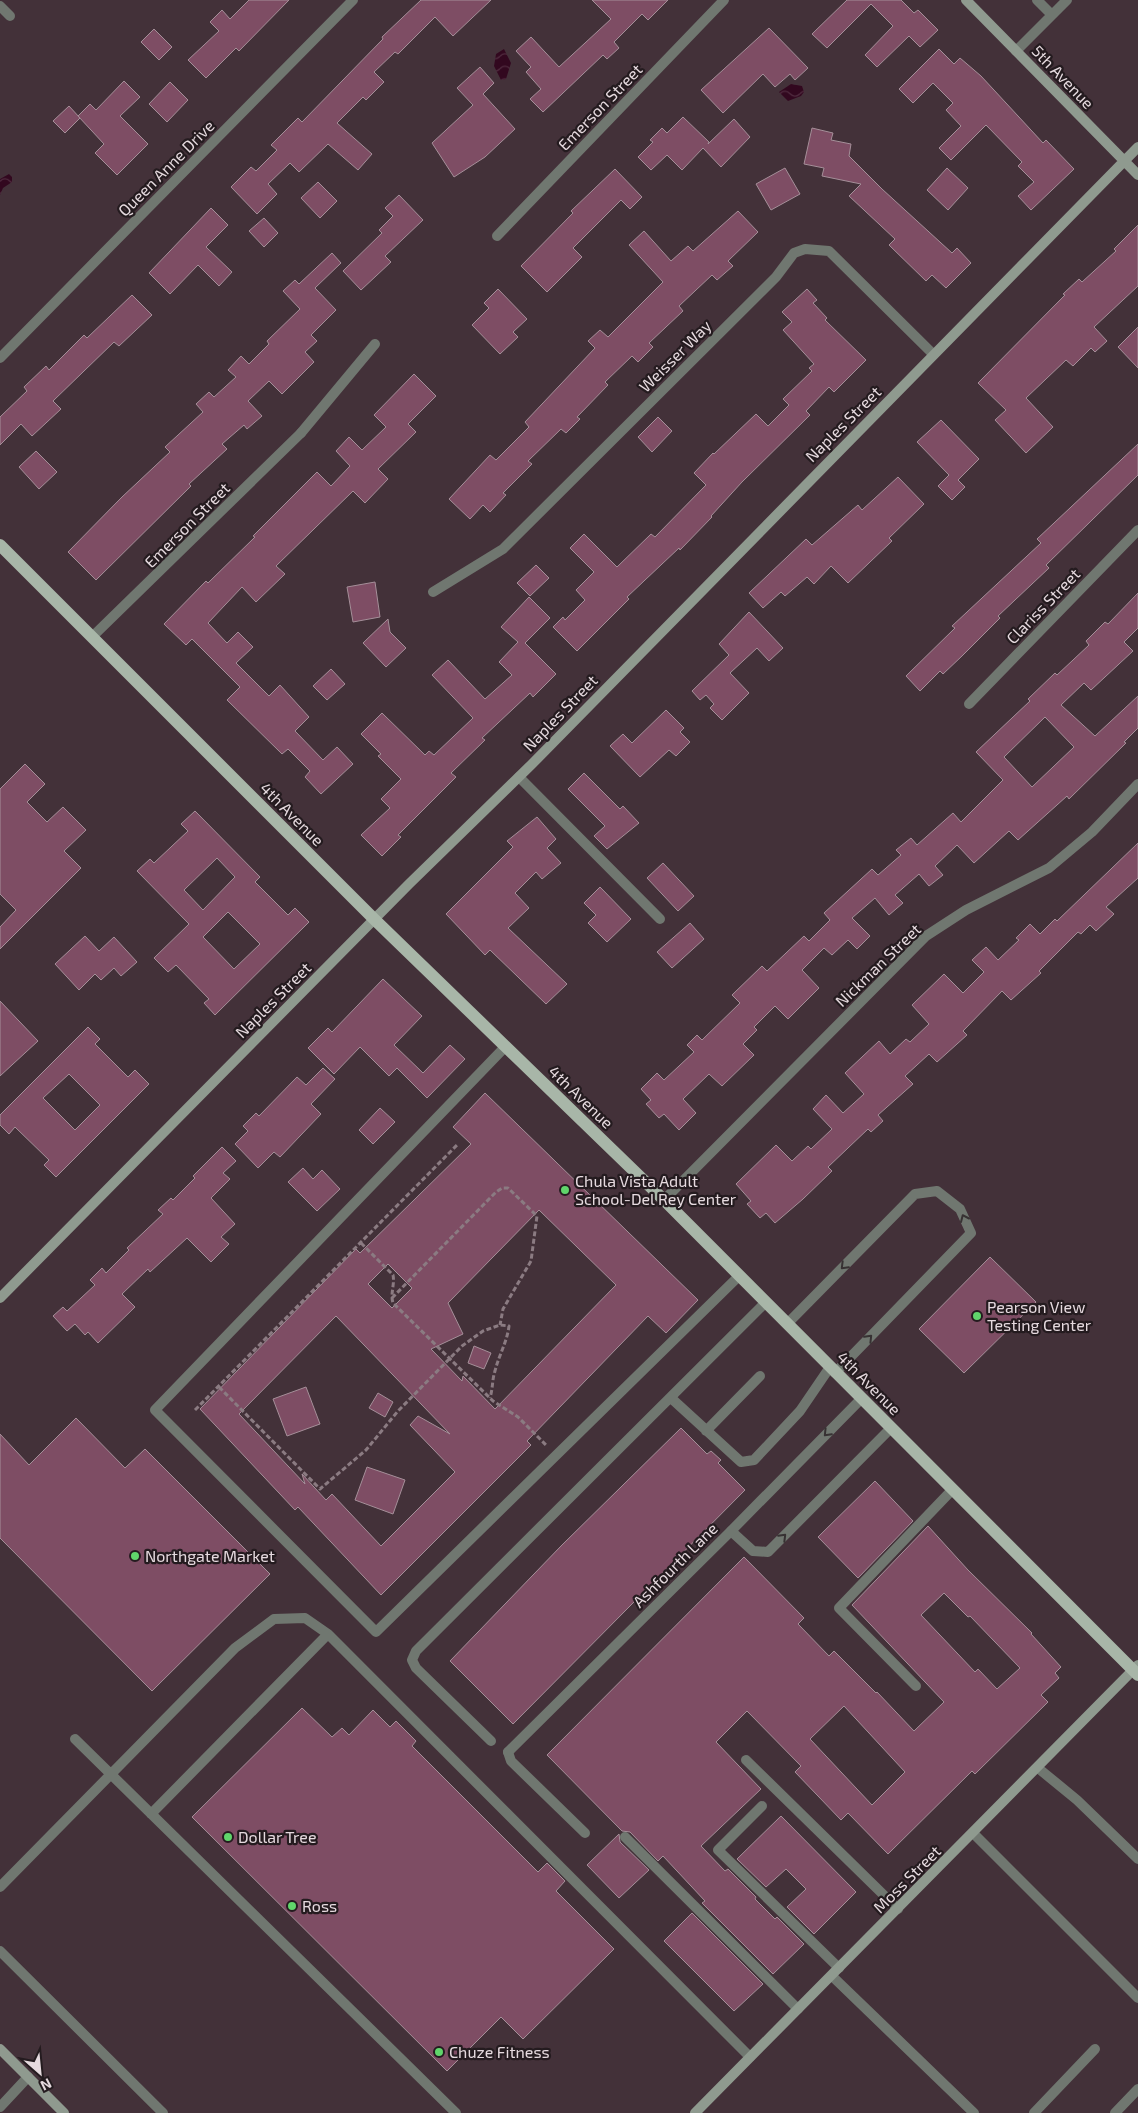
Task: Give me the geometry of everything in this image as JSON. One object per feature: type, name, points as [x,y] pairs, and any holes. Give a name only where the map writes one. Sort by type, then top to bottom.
[{"type":"main road","name":"4th Avenue","points":[[0,545],[374,919],[664,1200],[1136,1670]]},
{"type":"street","name":"Queen Anne Drive","points":[[0,358],[353,0]]},
{"type":"street","name":"Emerson Street","points":[[497,236],[724,0]]},
{"type":"street","name":"5th Avenue","points":[[966,0],[1138,175]]},
{"type":"street","points":[[1037,0],[1052,15]]},
{"type":"street","points":[[1016,51],[1067,0]]},
{"type":"street","points":[[0,6],[10,16]]},
{"type":"street","name":"Naples Street","points":[[0,1298],[374,919],[518,777],[1138,147]]},
{"type":"street","name":"Weisser Way","points":[[433,592],[503,550],[776,277],[794,253],[805,248],[829,251],[933,354]]},
{"type":"street","name":"Emerson Street","points":[[92,637],[301,433],[376,344]]},
{"type":"street","name":"Clariss Street","points":[[969,704],[1138,530]]},
{"type":"street","points":[[518,777],[660,919]]},
{"type":"street","name":"Nickman Street","points":[[664,1200],[926,936],[966,910],[1049,868],[1092,832],[1138,784]]},
{"type":"street","points":[[505,1047],[155,1410],[376,1632],[739,1276]]},
{"type":"street","points":[[671,1398],[741,1462],[754,1460],[800,1411],[833,1370],[971,1233],[960,1209],[937,1191],[915,1194],[787,1324]]},
{"type":"street","points":[[491,1740],[416,1668],[412,1660],[416,1651],[766,1302]]},
{"type":"street","points":[[706,1431],[760,1376]]},
{"type":"street","name":"Ashfourth Lane","points":[[585,1833],[511,1761],[508,1752],[862,1398]]},
{"type":"street","points":[[731,1531],[753,1551],[768,1552],[892,1428]]},
{"type":"street","points":[[916,1686],[840,1608],[953,1489]]},
{"type":"street","points":[[0,1887],[112,1776],[234,1648],[274,1619],[305,1618],[328,1634],[750,2057]]},
{"type":"street","points":[[151,1814],[328,1634]]},
{"type":"street","name":"Moss Street","points":[[695,2113],[1136,1670]]},
{"type":"street","points":[[75,1739],[456,2113]]},
{"type":"street","points":[[746,1760],[898,1909]]},
{"type":"street","points":[[1038,1768],[1077,1800],[1138,1859]]},
{"type":"street","points":[[762,1806],[718,1850],[974,2113]]},
{"type":"street","points":[[974,1834],[1138,1998]]},
{"type":"street","points":[[625,1837],[798,2009]]},
{"type":"street","points":[[0,1951],[163,2113]]},
{"type":"street","points":[[0,2049],[64,2113]]},
{"type":"street","points":[[1034,2113],[1095,2049]]},
{"type":"street","points":[[0,2107],[28,2077]]},
{"type":"street","points":[[1114,2113],[1138,2089]]},
{"type":"path","points":[[195,1410],[457,1145]]},
{"type":"path","points":[[392,1298],[496,1192],[502,1188],[508,1188],[537,1216],[531,1261],[503,1309],[500,1325]]},
{"type":"path","points":[[361,1243],[393,1275],[395,1281],[393,1303],[490,1398],[518,1417],[548,1446],[541,1452],[550,1461]]},
{"type":"path","points":[[219,1387],[320,1489],[366,1450],[398,1410],[450,1358],[478,1334],[500,1325],[509,1326],[494,1373],[494,1386],[490,1398]]},
{"type":"water","points":[[504,49],[511,63],[506,79],[501,80],[494,66],[496,54]]},
{"type":"water","points":[[791,84],[802,86],[804,92],[801,96],[788,101],[779,92]]},
{"type":"water","points":[[9,174],[12,177],[12,182],[3,188],[0,195],[0,179]]},
{"type":"building","points":[[249,0],[289,0],[239,51],[236,48],[206,78],[188,60],[219,31],[210,22],[222,10],[230,19]]},
{"type":"building","points":[[421,0],[491,0],[453,36],[435,17],[398,54],[395,52],[374,72],[384,82],[366,100],[363,97],[337,123],[372,154],[358,170],[328,144],[299,172],[290,163],[268,184],[277,194],[257,214],[231,187],[251,167],[256,171],[277,150],[271,145],[298,118],[302,122],[383,39],[382,37]]},
{"type":"building","points":[[592,0],[668,0],[648,20],[642,14],[614,42],[619,48],[607,59],[603,55],[543,112],[530,99],[541,89],[526,72],[531,67],[516,51],[531,37],[559,67],[611,19]]},
{"type":"building","points":[[847,0],[901,0],[914,13],[918,10],[938,30],[920,47],[909,36],[877,67],[865,55],[893,26],[871,4],[827,48],[812,34]]},
{"type":"building","points":[[769,28],[808,68],[795,80],[790,74],[775,87],[763,74],[723,113],[701,90]]},
{"type":"building","points":[[154,29],[172,47],[159,60],[141,42]]},
{"type":"building","points":[[939,49],[954,64],[960,58],[981,76],[1043,143],[1046,140],[1074,169],[1031,210],[1018,196],[1034,182],[1018,166],[1022,162],[986,125],[951,160],[939,148],[961,126],[946,110],[953,103],[933,83],[913,103],[899,89]]},
{"type":"building","points":[[480,67],[494,83],[483,94],[515,129],[485,157],[454,177],[432,143],[473,105],[457,88]]},
{"type":"building","points":[[124,81],[140,97],[120,116],[148,144],[117,175],[95,153],[104,144],[78,116],[90,104],[96,110]]},
{"type":"building","points":[[170,82],[188,100],[167,122],[149,104]]},
{"type":"building","points":[[69,106],[80,118],[65,133],[53,121]]},
{"type":"building","points":[[683,117],[709,142],[708,144],[734,119],[750,137],[721,167],[703,148],[682,170],[667,155],[651,170],[638,157],[653,142],[650,140],[662,128],[667,133]]},
{"type":"building","points":[[812,128],[833,133],[831,140],[851,144],[849,156],[882,189],[952,253],[957,248],[971,263],[946,288],[932,275],[926,281],[889,245],[895,239],[849,196],[861,184],[822,176],[824,168],[804,164]]},
{"type":"building","points":[[785,168],[800,194],[771,210],[756,184]]},
{"type":"building","points":[[947,168],[968,188],[948,210],[927,190]]},
{"type":"building","points":[[615,169],[642,197],[630,209],[621,200],[573,248],[582,257],[547,292],[521,266],[573,213],[571,211]]},
{"type":"building","points":[[318,182],[337,201],[320,218],[301,198]]},
{"type":"building","points":[[399,195],[423,220],[385,256],[391,262],[361,290],[343,271],[382,233],[379,230],[393,216],[385,208]]},
{"type":"building","points":[[211,208],[228,225],[206,247],[232,272],[219,286],[198,265],[170,294],[149,273]]},
{"type":"building","points":[[738,211],[758,232],[728,261],[733,266],[717,280],[712,275],[679,306],[683,311],[649,343],[653,347],[638,362],[632,356],[605,382],[608,385],[577,417],[580,419],[566,433],[561,429],[528,461],[532,464],[503,493],[506,495],[490,512],[483,505],[470,519],[449,499],[490,455],[496,460],[529,427],[525,422],[595,348],[588,341],[600,330],[608,337],[663,282],[629,245],[644,231],[671,261],[688,246],[693,251]]},
{"type":"building","points":[[264,218],[278,233],[264,247],[249,231]]},
{"type":"building","points":[[1138,225],[1138,286],[1094,327],[1107,341],[1095,352],[1091,348],[1073,366],[1066,360],[1026,398],[1053,427],[1026,453],[995,420],[1006,410],[978,383],[1065,295],[1063,294],[1079,279],[1082,282],[1116,251],[1114,249]]},
{"type":"building","points":[[332,253],[341,263],[315,288],[336,310],[311,335],[317,341],[305,352],[314,362],[282,394],[269,381],[248,401],[262,416],[247,429],[244,425],[222,444],[227,449],[189,484],[191,486],[96,580],[68,552],[170,452],[165,447],[203,412],[196,404],[209,392],[214,397],[236,377],[228,370],[241,356],[249,364],[269,344],[267,341],[300,309],[283,291],[295,280],[299,284]]},
{"type":"building","points":[[498,289],[527,319],[513,332],[518,337],[500,354],[472,325],[489,308],[484,303]]},
{"type":"building","points":[[807,289],[817,300],[813,303],[827,318],[825,320],[866,360],[834,392],[829,387],[806,411],[810,415],[742,482],[680,550],[679,548],[627,597],[629,599],[577,651],[553,627],[563,617],[565,620],[585,600],[576,590],[594,572],[570,548],[584,534],[617,567],[651,534],[655,537],[706,485],[694,473],[713,453],[756,414],[768,426],[789,405],[783,399],[812,371],[809,368],[814,364],[783,330],[792,322],[782,312]]},
{"type":"building","points":[[132,295],[152,315],[119,346],[114,342],[53,401],[61,409],[32,436],[21,424],[0,445],[0,417],[27,391],[24,387],[46,366],[49,370],[84,335],[87,338]]},
{"type":"building","points":[[1138,327],[1138,368],[1118,347]]},
{"type":"building","points":[[414,374],[436,396],[408,424],[416,432],[378,469],[388,479],[365,503],[353,491],[276,566],[285,574],[256,602],[242,587],[208,623],[227,643],[238,632],[253,647],[236,663],[269,696],[280,685],[309,717],[295,731],[323,760],[337,747],[353,764],[321,794],[305,777],[310,771],[288,749],[282,754],[227,700],[240,687],[192,639],[186,645],[164,624],[206,581],[208,583],[255,537],[253,536],[317,472],[331,486],[350,466],[336,451],[349,437],[362,450],[386,427],[374,415]]},
{"type":"building","points":[[658,417],[672,431],[652,452],[638,437]]},
{"type":"building","points":[[941,420],[979,459],[958,480],[965,487],[952,500],[938,486],[949,475],[917,442]]},
{"type":"building","points":[[1138,444],[1138,475],[1046,565],[1049,568],[998,616],[1000,618],[962,656],[943,674],[940,671],[920,691],[906,676],[955,628],[952,626],[1041,543],[1037,539]]},
{"type":"building","points":[[36,451],[57,472],[39,489],[19,467]]},
{"type":"building","points":[[898,477],[924,504],[889,538],[892,541],[848,583],[831,566],[814,584],[807,577],[785,596],[781,592],[763,608],[749,593],[806,539],[812,545],[858,505],[862,510]]},
{"type":"building","points":[[536,565],[549,578],[530,596],[517,583]]},
{"type":"building","points":[[375,582],[380,617],[353,622],[347,587]]},
{"type":"building","points":[[1138,593],[1138,628],[1124,642],[1133,651],[1091,690],[1084,683],[1061,705],[1095,736],[1138,696],[1138,728],[1124,742],[1126,743],[1069,799],[1067,796],[1018,840],[1009,831],[974,863],[957,845],[935,866],[943,875],[929,886],[919,874],[895,895],[903,903],[889,915],[875,898],[852,918],[870,936],[857,949],[848,940],[832,955],[824,948],[802,970],[819,988],[788,1019],[775,1006],[754,1027],[757,1030],[743,1044],[754,1055],[722,1086],[709,1074],[683,1099],[696,1113],[679,1130],[664,1114],[659,1118],[646,1104],[651,1100],[641,1089],[657,1073],[664,1080],[694,1052],[687,1045],[697,1035],[702,1040],[740,1003],[732,995],[762,966],[767,971],[804,936],[809,941],[830,920],[824,913],[872,869],[878,875],[901,855],[896,850],[911,838],[917,845],[953,813],[961,822],[1003,780],[976,752],[1030,701],[1028,699],[1055,673],[1057,675],[1089,645],[1086,641],[1105,622],[1108,624]],"holes":[[[1045,717],[1074,747],[1032,787],[1004,757]]]},
{"type":"building","points":[[529,597],[550,618],[525,643],[556,674],[533,697],[530,693],[482,738],[485,740],[451,773],[456,777],[398,835],[401,837],[382,856],[361,835],[390,808],[381,799],[401,779],[378,756],[381,754],[361,734],[382,713],[425,755],[429,751],[434,755],[473,718],[432,675],[448,660],[485,699],[512,675],[499,662],[518,642],[501,627]]},
{"type":"building","points":[[749,612],[783,648],[769,661],[757,648],[730,673],[749,693],[722,720],[710,708],[714,704],[706,695],[700,700],[692,691],[729,655],[719,644]]},
{"type":"building","points":[[388,619],[390,632],[406,648],[386,667],[363,643]]},
{"type":"building","points":[[331,669],[345,684],[327,700],[313,686]]},
{"type":"building","points":[[666,710],[684,728],[680,732],[690,742],[676,756],[669,750],[640,777],[610,746],[623,734],[632,743]]},
{"type":"building","points":[[25,764],[45,784],[27,802],[47,822],[63,807],[86,830],[64,851],[81,868],[0,949],[0,927],[16,910],[0,894],[0,789]]},
{"type":"building","points":[[584,773],[620,809],[623,806],[639,823],[607,849],[594,836],[605,826],[568,789]]},
{"type":"building","points":[[195,811],[260,877],[255,882],[288,915],[295,908],[309,922],[215,1015],[204,1003],[209,999],[176,965],[168,972],[154,958],[189,924],[137,871],[150,859],[154,863],[188,831],[181,824]],"holes":[[[217,858],[235,877],[203,910],[184,890]],[[228,912],[260,944],[234,969],[203,937]]]},
{"type":"building","points":[[537,817],[556,839],[547,848],[561,863],[542,879],[536,872],[515,893],[529,908],[508,928],[567,984],[546,1004],[490,950],[485,955],[446,914],[513,847],[507,841]]},
{"type":"building","points":[[1138,843],[1138,878],[1106,907],[1114,914],[1096,931],[1090,925],[1081,934],[1078,932],[1039,971],[1041,973],[1011,1000],[1002,991],[963,1031],[967,1035],[937,1062],[929,1054],[905,1076],[913,1084],[878,1115],[883,1121],[871,1132],[868,1129],[828,1167],[832,1171],[803,1199],[775,1223],[766,1213],[760,1218],[747,1204],[751,1201],[736,1184],[776,1145],[792,1161],[808,1146],[811,1149],[832,1129],[813,1109],[826,1095],[843,1113],[864,1094],[845,1073],[879,1041],[890,1054],[906,1039],[910,1042],[929,1024],[912,1005],[944,974],[963,993],[984,972],[972,960],[986,947],[998,960],[1019,940],[1016,938],[1030,924],[1040,934],[1055,919],[1057,921]]},
{"type":"building","points":[[663,863],[694,896],[678,911],[647,878]]},
{"type":"building","points":[[600,887],[631,919],[607,942],[588,923],[596,915],[584,903]]},
{"type":"building","points":[[690,923],[704,939],[672,968],[657,952]]},
{"type":"building","points":[[85,936],[99,951],[114,937],[137,962],[121,976],[114,968],[101,980],[95,974],[79,990],[55,964]]},
{"type":"building","points":[[383,979],[422,1016],[394,1045],[423,1073],[450,1045],[465,1059],[427,1098],[397,1068],[389,1076],[360,1047],[334,1074],[308,1048],[328,1028],[332,1032]]},
{"type":"building","points":[[0,1001],[38,1041],[0,1076]]},
{"type":"building","points":[[88,1027],[100,1039],[95,1044],[128,1077],[135,1070],[149,1084],[56,1177],[44,1165],[49,1160],[15,1127],[9,1134],[0,1125],[0,1115]],"holes":[[[69,1074],[100,1105],[75,1130],[43,1098]]]},
{"type":"building","points":[[323,1068],[335,1079],[311,1104],[321,1114],[280,1157],[274,1152],[258,1168],[235,1144],[248,1131],[243,1126],[256,1113],[259,1116],[297,1077],[306,1085]]},
{"type":"building","points":[[485,1093],[698,1300],[666,1333],[648,1316],[527,1441],[531,1445],[381,1595],[298,1507],[295,1510],[200,1409],[356,1249],[360,1253],[471,1144],[453,1127]],"holes":[[[539,1210],[616,1285],[495,1409],[463,1376],[462,1381],[431,1349],[463,1334],[448,1303]],[[388,1264],[412,1288],[392,1308],[368,1284]],[[336,1316],[450,1434],[418,1416],[410,1425],[455,1472],[381,1546],[332,1494],[326,1500],[302,1474],[305,1484],[239,1414]]]},
{"type":"building","points":[[380,1108],[395,1122],[373,1144],[359,1130]]},
{"type":"building","points":[[222,1147],[236,1161],[223,1173],[230,1179],[211,1198],[235,1224],[221,1237],[229,1244],[211,1262],[187,1238],[150,1272],[148,1269],[122,1294],[135,1307],[98,1343],[88,1332],[85,1335],[75,1324],[67,1331],[53,1316],[63,1307],[67,1311],[95,1285],[90,1280],[102,1268],[106,1273],[129,1250],[127,1248],[163,1214],[158,1210],[171,1198],[173,1200],[195,1178],[193,1176]]},
{"type":"building","points":[[303,1168],[313,1179],[322,1170],[340,1189],[317,1211],[288,1182]]},
{"type":"building","name":"Pearson View Testing Center","points":[[990,1257],[1036,1302],[964,1373],[919,1329]]},
{"type":"building","points":[[474,1346],[491,1353],[484,1369],[468,1363]]},
{"type":"building","points":[[306,1387],[320,1424],[287,1436],[273,1399]]},
{"type":"building","points":[[378,1393],[393,1402],[385,1417],[369,1408]]},
{"type":"building","name":"Northgate Market","points":[[76,1418],[125,1468],[145,1449],[270,1574],[152,1691],[0,1538],[0,1434],[29,1465]]},
{"type":"building","points":[[681,1428],[707,1454],[711,1451],[721,1460],[718,1463],[745,1490],[513,1724],[450,1661],[562,1545]]},
{"type":"building","points":[[367,1467],[405,1480],[393,1514],[355,1500]]},
{"type":"building","points":[[875,1481],[913,1521],[858,1578],[818,1537]]},
{"type":"building","points":[[928,1526],[968,1570],[1032,1633],[1061,1667],[1055,1673],[1059,1678],[1041,1695],[1048,1702],[975,1774],[972,1771],[888,1854],[848,1813],[841,1820],[795,1772],[801,1766],[747,1711],[716,1742],[761,1789],[701,1846],[725,1871],[728,1869],[775,1919],[777,1917],[804,1944],[773,1974],[702,1903],[705,1901],[663,1856],[658,1861],[630,1832],[622,1831],[547,1755],[744,1557],[804,1618],[798,1624],[829,1656],[834,1651],[914,1731],[944,1702],[852,1605]],"holes":[[[944,1593],[968,1617],[970,1616],[1020,1668],[997,1689],[978,1669],[975,1672],[921,1615]],[[844,1706],[905,1772],[872,1805],[810,1739]]]},
{"type":"building","points":[[302,1708],[332,1737],[342,1728],[349,1735],[373,1710],[390,1727],[396,1721],[416,1741],[412,1746],[538,1872],[547,1863],[565,1881],[556,1891],[614,1949],[523,2039],[501,2017],[447,2071],[192,1817]]},
{"type":"building","points":[[781,1816],[856,1892],[814,1934],[787,1907],[806,1889],[786,1869],[766,1887],[737,1859]]},
{"type":"building","points":[[619,1834],[620,1842],[649,1870],[619,1898],[587,1865]]},
{"type":"building","points":[[692,1913],[763,1984],[734,2011],[664,1941]]},
{"type":"place","name":"Chula Vista Adult School-Del Rey Center","points":[[565,1190]]},
{"type":"place","name":"Pearson View Testing Center","points":[[977,1316]]},
{"type":"place","name":"Northgate Market","points":[[135,1556]]},
{"type":"place","name":"Dollar Tree","points":[[228,1837]]},
{"type":"place","name":"Ross","points":[[292,1906]]},
{"type":"place","name":"Chuze Fitness","points":[[439,2052]]}]
